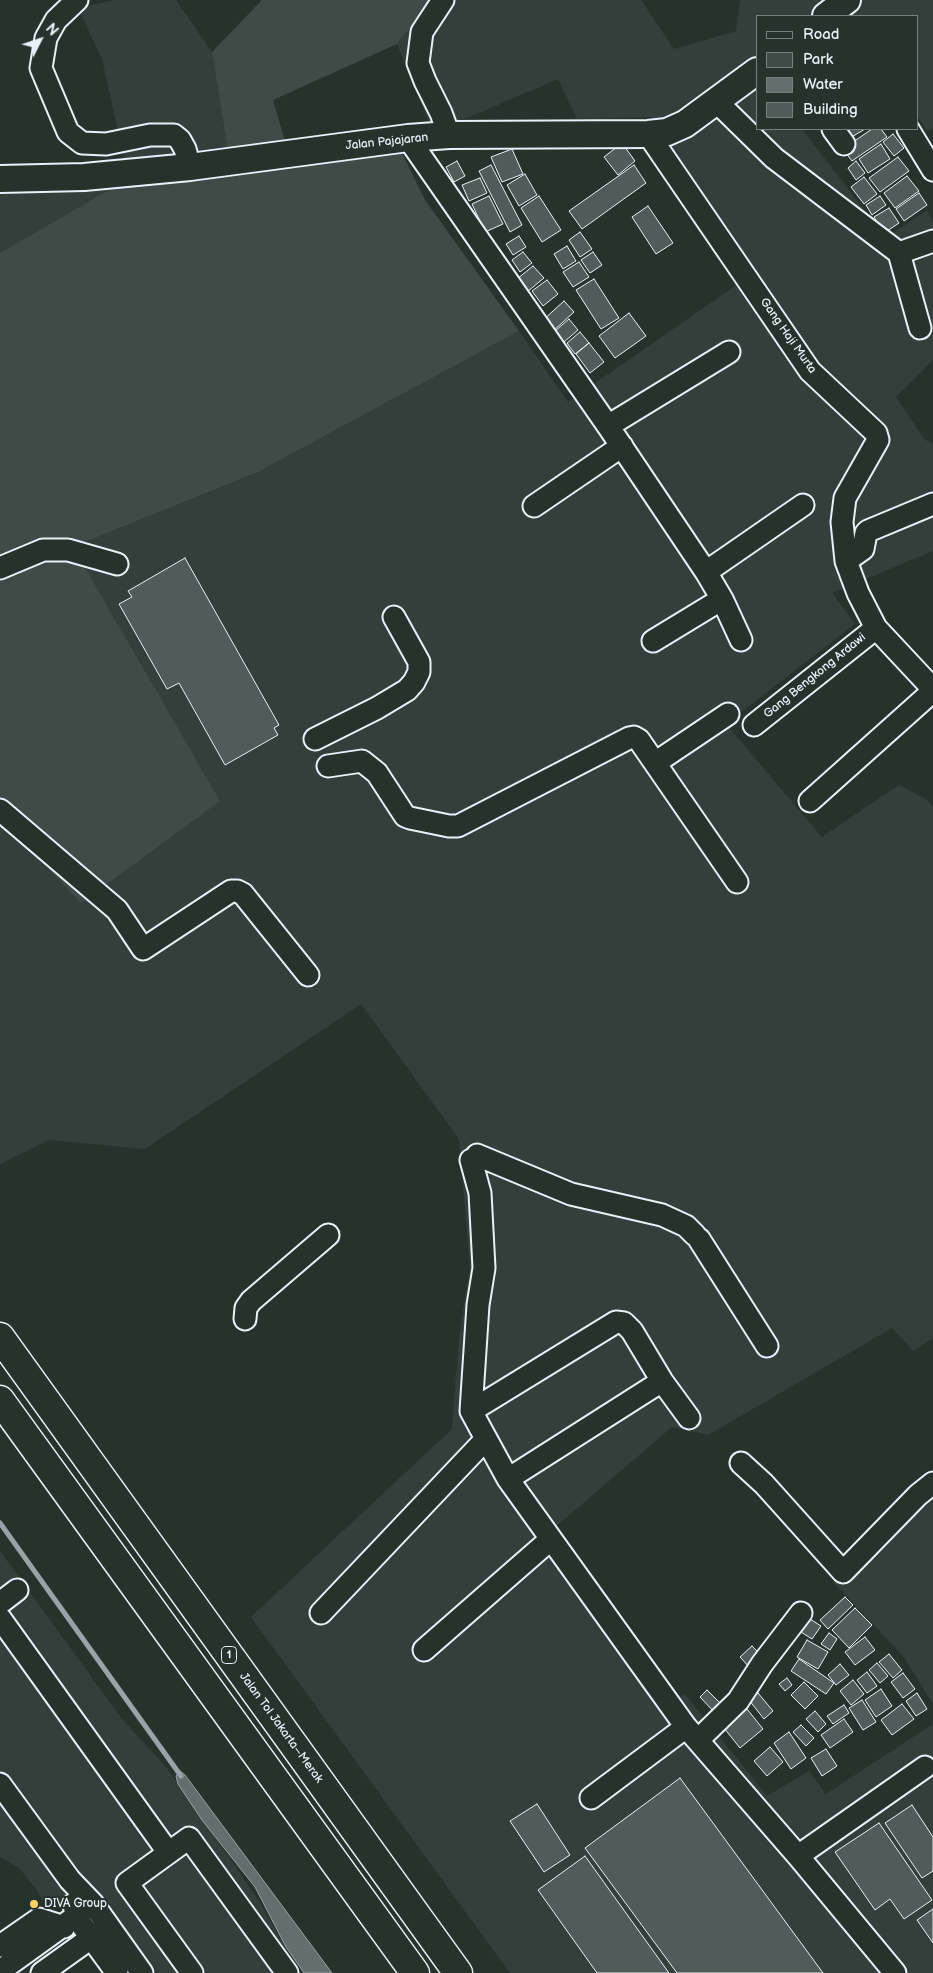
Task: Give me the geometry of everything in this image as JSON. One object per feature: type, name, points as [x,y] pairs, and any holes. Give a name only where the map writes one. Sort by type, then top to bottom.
[{"type":"highway","name":"Jalan Tol Jakarta–Merak","points":[[0,1337],[458,1973]]},
{"type":"highway","points":[[0,1400],[414,1973]]},
{"type":"main road","name":"Jalan Pajajaran","points":[[0,179],[84,177],[190,167],[408,138],[449,135],[648,134],[666,132],[685,124],[756,72]]},
{"type":"street","points":[[77,0],[56,20],[46,38],[41,68],[68,132],[82,143],[106,144],[150,135],[174,135],[180,140],[185,149],[190,167]]},
{"type":"street","points":[[443,0],[422,32],[418,63],[442,113],[449,135]]},
{"type":"street","points":[[717,102],[774,158],[899,253],[920,328]]},
{"type":"street","points":[[909,130],[933,170]]},
{"type":"street","name":"Gang Haji Murta","points":[[648,134],[810,371],[876,433],[878,440],[845,498],[842,522],[846,561],[858,593],[876,628],[933,690]]},
{"type":"street","points":[[408,138],[622,446],[706,572],[722,599],[741,640]]},
{"type":"street","points":[[899,253],[933,242]]},
{"type":"street","points":[[608,426],[729,352]]},
{"type":"street","points":[[534,506],[622,446]]},
{"type":"street","points":[[706,572],[804,504]]},
{"type":"street","points":[[846,561],[861,551],[868,531],[933,504]]},
{"type":"street","points":[[0,568],[44,550],[68,550],[117,564]]},
{"type":"street","points":[[653,642],[722,599]]},
{"type":"street","points":[[315,739],[377,708],[407,690],[414,682],[419,672],[419,662],[394,617]]},
{"type":"street","name":"Gang Bengkong Ardawi","points":[[754,725],[876,628]]},
{"type":"street","points":[[810,801],[933,690]]},
{"type":"street","points":[[655,763],[728,714]]},
{"type":"street","points":[[328,766],[362,761],[376,773],[405,816],[458,826],[629,738],[634,738],[639,740],[737,882]]},
{"type":"street","points":[[0,810],[118,910],[143,949],[237,890],[243,894],[308,975]]},
{"type":"street","points":[[767,1346],[697,1237],[686,1226],[662,1215],[571,1194],[474,1157],[480,1193],[484,1268],[478,1305],[471,1411],[508,1479],[692,1734],[798,1856],[895,1973]]},
{"type":"street","points":[[245,1320],[246,1308],[251,1301],[328,1235]]},
{"type":"street","points":[[471,1411],[616,1322],[624,1323],[632,1330],[662,1381],[689,1418]]},
{"type":"street","points":[[508,1479],[662,1381]]},
{"type":"street","points":[[321,1613],[486,1439]]},
{"type":"street","points":[[741,1463],[764,1484],[843,1572],[918,1495],[933,1483]]},
{"type":"street","points":[[424,1650],[551,1539]]},
{"type":"street","points":[[0,1603],[17,1590]]},
{"type":"street","points":[[592,1798],[692,1734],[738,1700],[762,1664],[802,1613]]},
{"type":"street","points":[[0,1618],[168,1852]]},
{"type":"street","points":[[798,1856],[925,1767]]},
{"type":"street","points":[[0,1784],[70,1880],[93,1904],[142,1973]]},
{"type":"street","points":[[191,1972],[128,1883],[189,1838],[286,1973]]},
{"type":"street","points":[[70,1880],[70,1922]]},
{"type":"street","points":[[0,1971],[93,1904]]},
{"type":"street","points":[[0,1946],[39,1919],[70,1922],[91,1938],[113,1972]]},
{"type":"street","points":[[42,1973],[108,1926]]},
{"type":"shaded area","points":[[114,0],[176,0],[212,52],[231,170],[0,253],[0,168],[31,172],[124,159],[102,59],[78,8]]},
{"type":"shaded area","points":[[433,0],[641,0],[674,49],[736,31],[740,0],[933,0],[933,128],[928,131],[918,117],[918,15],[756,15],[756,130],[803,130],[886,238],[927,210],[933,221],[933,360],[896,397],[924,439],[933,444],[933,551],[832,593],[855,624],[726,724],[822,837],[899,785],[927,800],[933,807],[933,1338],[913,1351],[892,1328],[708,1435],[672,1427],[553,1529],[669,1706],[685,1694],[767,1796],[809,1771],[826,1794],[933,1724],[933,1973],[510,1973],[251,1617],[452,1429],[459,1337],[470,1267],[459,1139],[361,1004],[145,1149],[49,1140],[0,1164],[0,828],[32,851],[73,547],[258,472],[519,331],[568,402],[748,277],[685,198],[653,117],[577,119],[558,79],[467,118],[430,125],[397,44]]},
{"type":"shaded area","points":[[926,1484],[933,1494],[933,1704],[903,1656],[833,1582]]},
{"type":"shaded area","points":[[0,1551],[122,1719],[167,1768],[258,1899],[300,1973],[158,1973],[96,1889],[47,1908],[36,1889],[19,1868],[0,1857]]},
{"type":"green space","points":[[262,0],[433,0],[397,44],[273,100],[293,168],[402,153],[425,200],[519,331],[258,472],[73,547],[220,801],[81,903],[32,851],[0,828],[0,253],[109,190],[231,170],[212,52]]},
{"type":"water","points":[[180,1771],[185,1775],[332,1973],[304,1973],[286,1947],[255,1887],[202,1820],[178,1784],[176,1776]]},
{"type":"building","points":[[845,130],[863,130],[850,138]]},
{"type":"building","points":[[871,130],[882,130],[887,137],[852,161],[843,149]]},
{"type":"building","points":[[893,134],[904,148],[894,156],[883,142]]},
{"type":"building","points":[[622,143],[635,161],[618,175],[604,157]]},
{"type":"building","points":[[881,144],[890,159],[868,173],[859,159]]},
{"type":"building","points":[[512,149],[523,174],[502,182],[491,157]]},
{"type":"building","points":[[898,157],[909,171],[880,192],[869,178]]},
{"type":"building","points":[[457,161],[465,176],[454,182],[446,167]]},
{"type":"building","points":[[856,161],[865,173],[856,180],[848,168]]},
{"type":"building","points":[[491,165],[522,225],[510,232],[479,171]]},
{"type":"building","points":[[634,165],[646,183],[582,229],[569,211]]},
{"type":"building","points":[[525,174],[537,195],[519,206],[507,185]]},
{"type":"building","points":[[907,176],[919,191],[895,208],[884,193]]},
{"type":"building","points":[[864,177],[877,194],[864,204],[851,187]]},
{"type":"building","points":[[480,178],[487,193],[469,201],[462,185]]},
{"type":"building","points":[[919,193],[927,205],[904,221],[896,209]]},
{"type":"building","points":[[489,196],[503,224],[485,232],[472,204]]},
{"type":"building","points":[[539,196],[561,230],[542,242],[521,208]]},
{"type":"building","points":[[880,196],[886,205],[872,215],[866,205]]},
{"type":"building","points":[[648,206],[673,243],[656,254],[632,217]]},
{"type":"building","points":[[889,208],[899,223],[884,233],[874,217]]},
{"type":"building","points":[[580,232],[592,249],[580,257],[569,240]]},
{"type":"building","points":[[519,236],[526,247],[513,255],[506,244]]},
{"type":"building","points":[[567,246],[576,261],[563,269],[554,254]]},
{"type":"building","points":[[523,252],[532,263],[520,272],[512,260]]},
{"type":"building","points":[[593,252],[602,265],[590,273],[581,260]]},
{"type":"building","points":[[579,262],[589,277],[573,287],[563,272]]},
{"type":"building","points":[[533,266],[544,278],[527,292],[517,279]]},
{"type":"building","points":[[594,279],[619,318],[601,329],[576,290]]},
{"type":"building","points":[[547,280],[558,294],[543,306],[532,291]]},
{"type":"building","points":[[564,301],[574,312],[551,333],[541,322]]},
{"type":"building","points":[[629,313],[646,336],[615,358],[599,336]]},
{"type":"building","points":[[569,319],[578,330],[564,342],[555,331]]},
{"type":"building","points":[[580,332],[589,343],[575,354],[567,343]]},
{"type":"building","points":[[589,343],[604,362],[590,373],[576,354]]},
{"type":"building","points":[[185,558],[279,725],[274,728],[278,735],[225,765],[179,683],[167,689],[119,604],[132,597],[128,591]]},
{"type":"building","points":[[845,1597],[853,1605],[828,1629],[820,1620]]},
{"type":"building","points":[[855,1608],[872,1625],[849,1648],[832,1630]]},
{"type":"building","points":[[810,1619],[821,1626],[812,1639],[801,1632]]},
{"type":"building","points":[[829,1633],[837,1639],[830,1650],[821,1644]]},
{"type":"building","points":[[865,1637],[875,1650],[855,1665],[845,1652]]},
{"type":"building","points":[[807,1640],[828,1652],[818,1669],[797,1657]]},
{"type":"building","points":[[752,1646],[762,1656],[750,1668],[740,1657]]},
{"type":"building","points":[[889,1654],[902,1670],[893,1678],[879,1662]]},
{"type":"building","points":[[799,1659],[834,1683],[826,1694],[791,1671]]},
{"type":"building","points":[[877,1663],[888,1676],[880,1683],[869,1670]]},
{"type":"building","points":[[840,1664],[849,1675],[836,1685],[828,1675]]},
{"type":"building","points":[[867,1672],[877,1686],[867,1693],[857,1680]]},
{"type":"building","points":[[903,1673],[915,1689],[903,1698],[891,1682]]},
{"type":"building","points":[[787,1678],[792,1685],[785,1691],[779,1684]]},
{"type":"building","points":[[853,1680],[864,1694],[851,1705],[840,1691]]},
{"type":"building","points":[[804,1682],[818,1696],[805,1709],[791,1695]]},
{"type":"building","points":[[881,1689],[892,1706],[876,1717],[865,1700]]},
{"type":"building","points":[[707,1690],[724,1707],[716,1714],[700,1697]]},
{"type":"building","points":[[758,1693],[773,1711],[764,1719],[749,1700]]},
{"type":"building","points":[[917,1693],[927,1709],[916,1716],[906,1701]]},
{"type":"building","points":[[862,1700],[876,1722],[863,1730],[849,1708]]},
{"type":"building","points":[[743,1704],[763,1729],[740,1748],[720,1723]]},
{"type":"building","points":[[902,1704],[914,1719],[892,1735],[881,1720]]},
{"type":"building","points":[[844,1705],[849,1713],[833,1724],[827,1716]]},
{"type":"building","points":[[815,1711],[826,1724],[818,1732],[806,1719]]},
{"type":"building","points":[[844,1719],[853,1732],[830,1748],[821,1735]]},
{"type":"building","points":[[801,1725],[814,1738],[806,1746],[793,1732]]},
{"type":"building","points":[[789,1732],[806,1758],[791,1769],[774,1743]]},
{"type":"building","points":[[770,1747],[783,1762],[767,1776],[754,1761]]},
{"type":"building","points":[[826,1749],[837,1766],[822,1776],[811,1758]]},
{"type":"building","points":[[680,1778],[823,1973],[677,1973],[585,1848]]},
{"type":"building","points":[[537,1804],[570,1855],[544,1872],[510,1821]]},
{"type":"building","points":[[912,1805],[933,1837],[933,1871],[922,1878],[885,1823]]},
{"type":"building","points":[[879,1823],[932,1900],[904,1919],[890,1899],[875,1910],[835,1852]]},
{"type":"building","points":[[585,1856],[669,1973],[597,1973],[538,1890]]},
{"type":"building","points":[[933,1909],[933,1943],[917,1920]]},
{"type":"waterway","points":[[0,1523],[181,1776]]},
{"type":"place","name":"DIVA Group","points":[[34,1904]]}]
